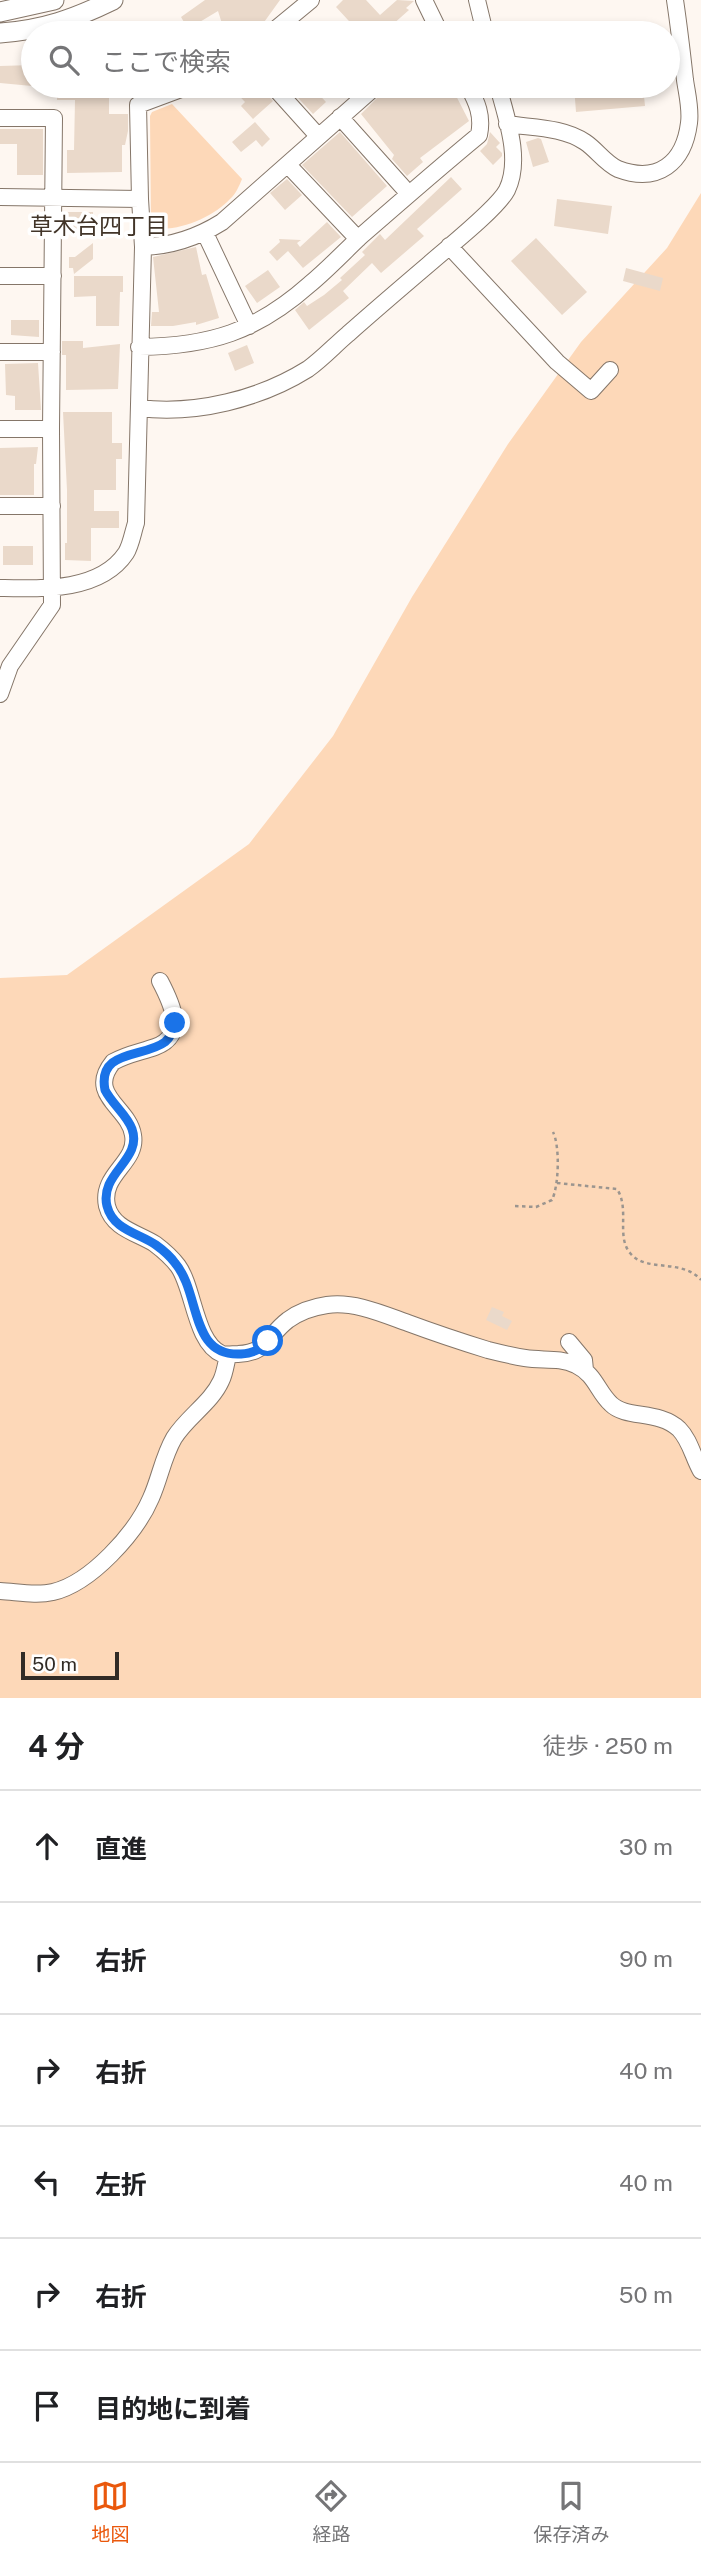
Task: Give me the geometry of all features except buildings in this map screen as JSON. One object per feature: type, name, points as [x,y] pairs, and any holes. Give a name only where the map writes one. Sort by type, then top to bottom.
[{"type":"street","points":[[0,12],[54,0]]},
{"type":"street","points":[[60,21],[113,0]]},
{"type":"street","points":[[286,21],[311,0]]},
{"type":"street","points":[[424,0],[433,21]]},
{"type":"street","points":[[477,0],[482,21]]},
{"type":"street","points":[[675,0],[678,21]]},
{"type":"street","points":[[0,33],[21,31]]},
{"type":"street","points":[[507,124],[567,133],[593,147],[612,166],[634,174],[659,173],[683,148],[690,120],[680,40]]},
{"type":"street","points":[[0,589],[53,589],[79,584],[106,571],[126,553],[136,523],[142,247],[138,105],[157,98]]},
{"type":"street","points":[[284,98],[318,136]]},
{"type":"street","points":[[142,247],[205,233],[222,222],[362,98]]},
{"type":"street","points":[[139,347],[175,346],[220,338],[269,316],[310,285],[358,239],[478,135],[482,121],[475,98]]},
{"type":"street","points":[[139,408],[155,410],[195,407],[239,399],[276,386],[310,367],[498,202],[507,190],[513,157],[501,98]]},
{"type":"street","points":[[340,117],[409,194]]},
{"type":"street","points":[[0,118],[54,118],[52,605],[10,666],[0,694]]},
{"type":"street","points":[[288,165],[358,239]]},
{"type":"street","points":[[0,197],[140,199]]},
{"type":"street","points":[[205,233],[249,326]]},
{"type":"street","points":[[449,246],[557,362],[591,391],[610,370]]},
{"type":"street","points":[[0,276],[52,276]]},
{"type":"street","points":[[0,352],[52,352]]},
{"type":"street","points":[[0,429],[51,429]]},
{"type":"street","points":[[0,506],[51,506]]},
{"type":"street","points":[[160,981],[174,1010],[172,1034],[163,1044],[113,1062],[105,1079],[105,1090],[131,1125],[134,1142],[128,1158],[110,1180],[107,1205],[120,1226],[154,1244],[177,1265],[211,1345],[228,1355],[253,1353],[262,1348],[288,1321],[306,1310],[337,1304],[367,1309],[490,1350],[526,1358],[559,1360],[585,1370],[614,1407],[626,1412],[648,1414],[675,1426],[686,1438],[701,1471]]},
{"type":"street","points":[[569,1342],[584,1360],[585,1370]]},
{"type":"street","points":[[0,1591],[30,1594],[54,1592],[75,1583],[99,1567],[124,1539],[151,1499],[170,1446],[181,1427],[216,1390],[223,1379],[228,1355]]},
{"type":"path","points":[[515,1206],[536,1207],[551,1202],[557,1183],[556,1143],[553,1132]]},
{"type":"path","points":[[557,1183],[617,1189],[625,1205],[625,1236],[629,1252],[642,1262],[675,1266],[691,1272],[701,1280]]},
{"type":"shaded area","points":[[172,104],[242,179],[232,197],[214,212],[182,226],[161,229],[151,227],[150,116],[152,112]]},
{"type":"shaded area","points":[[701,193],[701,1698],[0,1698],[0,978],[67,975],[249,844],[333,736],[412,597],[508,444],[581,342],[667,248]]},
{"type":"district","name":"草木台四丁目","points":[[99,226]]},
{"type":"route","points":[[175,1023],[172,1034],[166,1041],[122,1057],[109,1066],[106,1073],[105,1090],[131,1125],[134,1136],[128,1158],[110,1180],[107,1205],[120,1226],[154,1244],[177,1265],[211,1345],[228,1355],[253,1353],[268,1341]]}]
